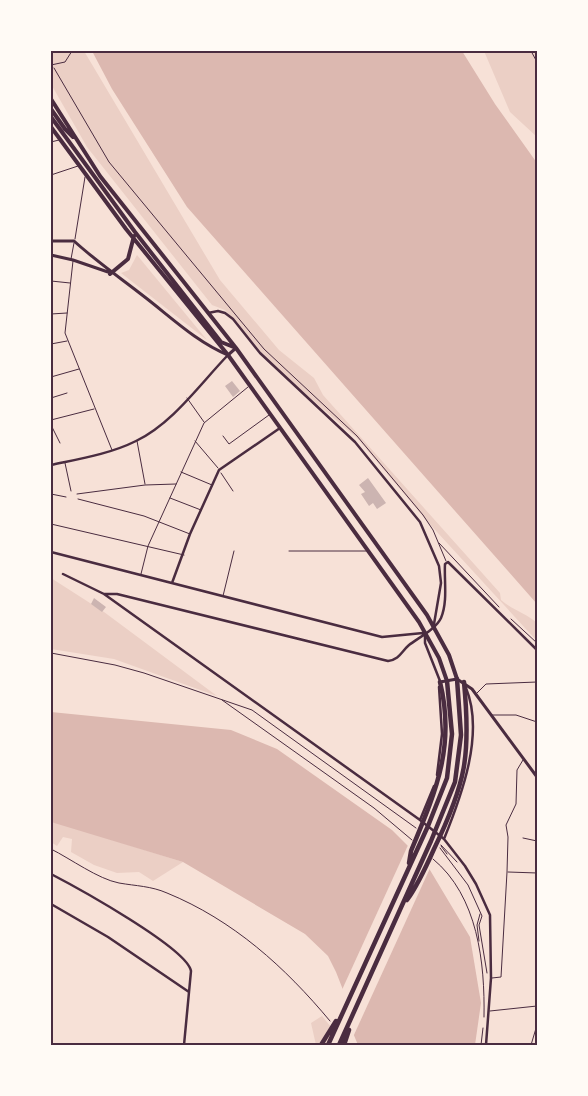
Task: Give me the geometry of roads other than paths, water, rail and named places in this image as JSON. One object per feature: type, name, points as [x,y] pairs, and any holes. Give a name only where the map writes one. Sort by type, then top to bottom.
[{"type":"highway","points":[[339,1045],[402,907],[455,782],[461,735],[457,679]]},
{"type":"highway","points":[[328,1045],[428,826],[447,778],[452,734],[447,681]]},
{"type":"highway","points":[[409,867],[411,852],[438,784],[444,762],[446,734],[440,682]]},
{"type":"highway","points":[[402,907],[414,890],[456,800],[467,757],[468,734],[464,682]]},
{"type":"highway","points":[[344,1045],[365,989]]},
{"type":"highway","points":[[321,1045],[344,1007]]},
{"type":"main road","points":[[51,99],[100,176],[236,348],[434,625],[449,655],[457,679]]},
{"type":"main road","points":[[51,109],[53,117],[135,232],[221,342],[236,348]]},
{"type":"main road","points":[[53,117],[64,130],[75,138]]},
{"type":"main road","points":[[51,127],[85,176],[250,385],[425,633],[440,658],[447,681]]},
{"type":"main road","points":[[110,274],[128,259],[134,236]]},
{"type":"street","points":[[51,241],[74,241],[110,274],[135,290],[206,346],[228,355]]},
{"type":"street","points":[[51,255],[72,260],[110,274]]},
{"type":"street","points":[[208,313],[218,311],[225,313],[233,319],[260,353],[354,442],[420,522],[439,566],[441,583],[434,625]]},
{"type":"street","points":[[51,465],[112,450],[137,441],[169,418],[236,348]]},
{"type":"street","points":[[172,583],[184,555],[190,534],[220,470],[280,428]]},
{"type":"street","points":[[51,552],[382,637],[425,633]]},
{"type":"street","points":[[104,594],[117,594],[380,660],[394,660],[400,657],[409,646],[441,619],[446,562],[451,563],[537,650]]},
{"type":"street","points":[[63,574],[104,594],[420,820],[444,840],[472,876],[490,915],[490,1011],[486,1045]]},
{"type":"street","points":[[420,820],[434,785],[441,753],[442,719],[440,682],[425,643],[425,633]]},
{"type":"street","points":[[440,682],[457,679],[464,682],[476,693],[537,777]]},
{"type":"street","points":[[444,840],[466,782],[470,757],[471,718],[469,695],[464,682]]},
{"type":"street","points":[[51,874],[90,894],[187,961],[191,971],[184,1045]]},
{"type":"street","points":[[51,904],[108,938],[189,992]]},
{"type":"lane","points":[[51,65],[64,62],[72,51]]},
{"type":"lane","points":[[51,142],[60,140]]},
{"type":"lane","points":[[51,175],[78,166]]},
{"type":"lane","points":[[85,176],[74,241],[65,333],[112,450]]},
{"type":"lane","points":[[51,281],[71,283]]},
{"type":"lane","points":[[51,314],[67,313]]},
{"type":"lane","points":[[51,344],[68,341]]},
{"type":"lane","points":[[51,377],[79,369]]},
{"type":"lane","points":[[141,575],[148,546],[194,440],[204,422],[250,385]]},
{"type":"lane","points":[[51,398],[67,394]]},
{"type":"lane","points":[[187,398],[204,422]]},
{"type":"lane","points":[[51,420],[95,408]]},
{"type":"lane","points":[[223,436],[229,444],[270,414]]},
{"type":"lane","points":[[51,425],[60,443]]},
{"type":"lane","points":[[194,440],[220,470]]},
{"type":"lane","points":[[137,441],[145,485]]},
{"type":"lane","points":[[65,462],[71,491]]},
{"type":"lane","points":[[180,472],[212,486]]},
{"type":"lane","points":[[78,494],[145,485],[176,484]]},
{"type":"lane","points":[[51,494],[66,497]]},
{"type":"lane","points":[[169,498],[201,510]]},
{"type":"lane","points":[[78,499],[144,516],[190,534]]},
{"type":"lane","points":[[51,524],[184,555]]},
{"type":"lane","points":[[223,597],[234,551]]},
{"type":"lane","points":[[289,551],[366,551]]},
{"type":"lane","points":[[476,693],[486,684],[537,682]]},
{"type":"lane","points":[[492,715],[516,715],[537,722]]},
{"type":"lane","points":[[491,978],[501,977],[508,872],[506,825],[516,804],[517,770],[519,764],[524,759]]},
{"type":"lane","points":[[523,838],[537,841]]},
{"type":"lane","points":[[508,872],[537,873]]},
{"type":"lane","points":[[490,1011],[537,1006]]},
{"type":"lane","points":[[531,1045],[537,1025]]}]
